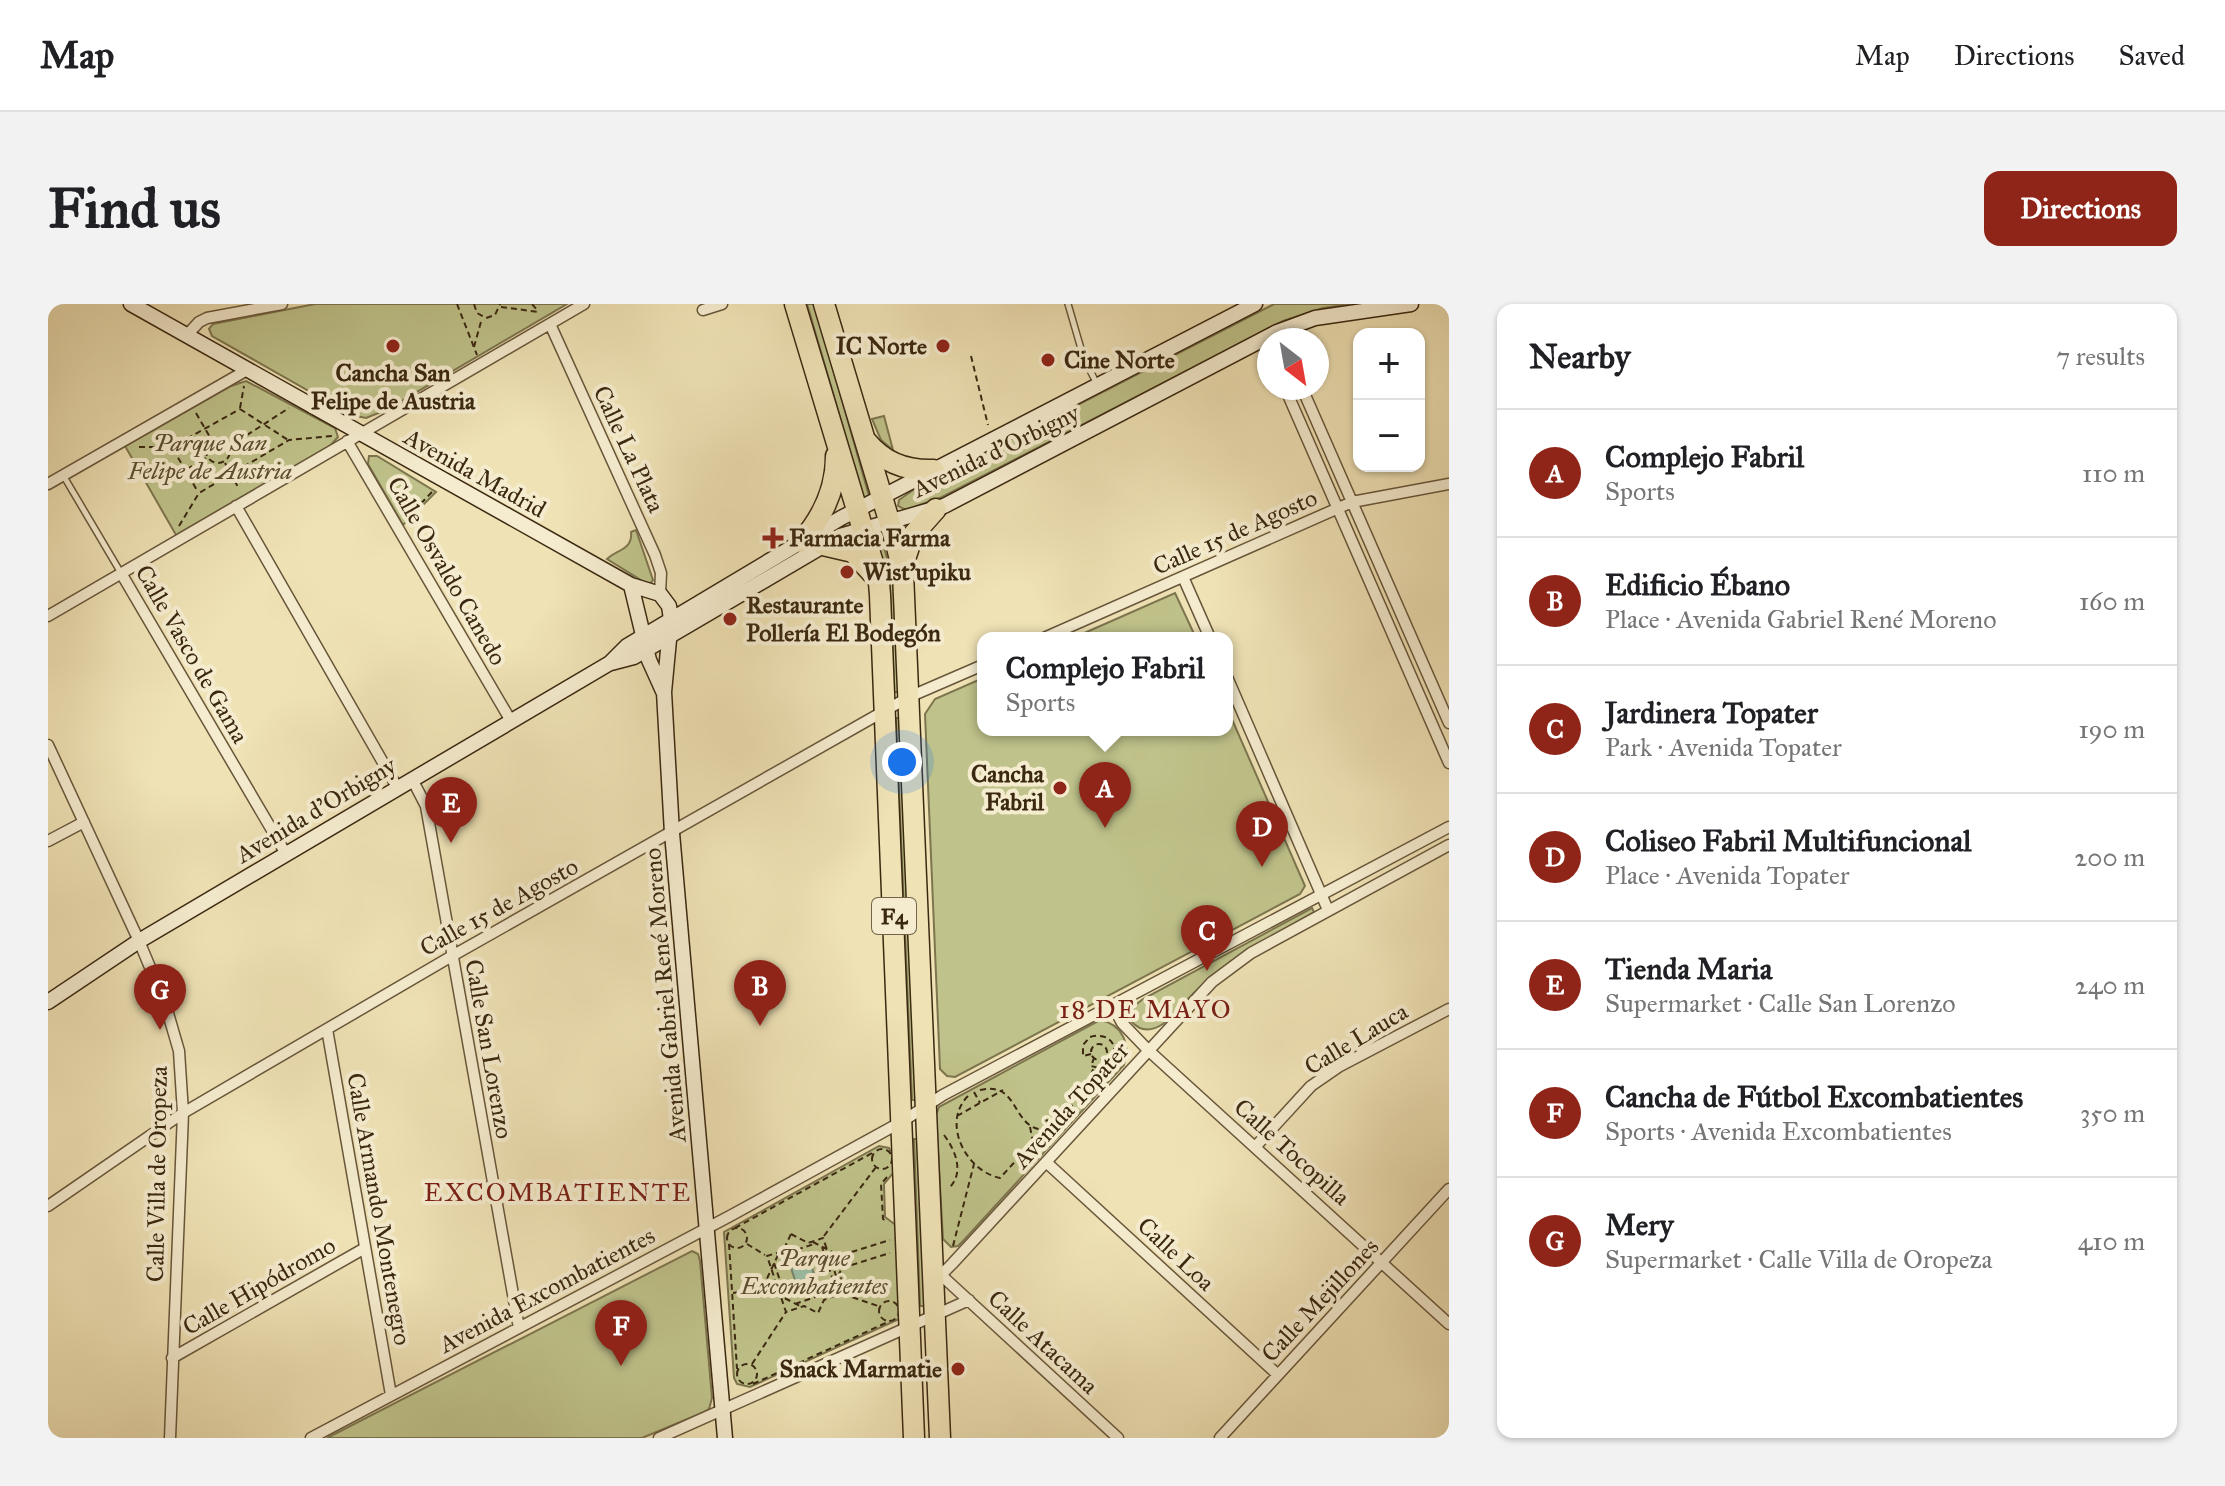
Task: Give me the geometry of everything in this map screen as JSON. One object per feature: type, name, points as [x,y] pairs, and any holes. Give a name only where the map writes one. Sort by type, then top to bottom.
[{"type":"highway","name":"F4","points":[[795,304],[879,583],[912,1326],[914,1438]]},
{"type":"highway","name":"F4","points":[[824,304],[903,573],[926,1105],[938,1276],[935,1316],[940,1438]]},
{"type":"highway","points":[[865,439],[880,455],[898,466],[934,470]]},
{"type":"highway","points":[[801,542],[827,504],[836,461],[835,440]]},
{"type":"highway","points":[[903,573],[913,535],[936,509]]},
{"type":"highway","points":[[823,545],[853,552],[879,583]]},
{"type":"main road","name":"Avenida Madrid","points":[[131,304],[247,370],[348,437],[631,585],[660,594]]},
{"type":"main road","name":"Avenida d'Orbigny","points":[[671,626],[846,533],[882,497],[1255,304]]},
{"type":"main road","name":"Avenida d'Orbigny","points":[[1297,328],[1315,318],[1411,304]]},
{"type":"main road","name":"Avenida d'Orbigny","points":[[48,1002],[139,941],[610,663],[627,646],[644,643],[801,542],[859,519],[890,522],[936,509],[1257,349]]},
{"type":"main road","points":[[631,585],[644,643]]},
{"type":"main road","points":[[660,594],[669,606],[671,626]]},
{"type":"main road","name":"Avenida Gabriel René Moreno","points":[[671,626],[664,692],[672,833],[725,1438]]},
{"type":"main road","name":"Avenida Gabriel René Moreno","points":[[644,643],[664,692]]},
{"type":"street","points":[[188,334],[207,318],[282,304]]},
{"type":"street","points":[[48,616],[547,319],[584,304]]},
{"type":"street","points":[[703,310],[722,304]]},
{"type":"street","name":"Calle La Plata","points":[[547,319],[655,555],[661,573],[660,594]]},
{"type":"street","points":[[48,484],[247,370]]},
{"type":"street","points":[[1290,400],[1449,763]]},
{"type":"street","points":[[1307,400],[1449,723]]},
{"type":"street","name":"Calle Osvaldo Canedo","points":[[348,437],[511,721]]},
{"type":"street","name":"Calle 15 de Agosto","points":[[1058,632],[1352,502],[1449,484]]},
{"type":"street","points":[[236,506],[397,787]]},
{"type":"street","name":"Calle Vasco de Gama","points":[[121,573],[286,854]]},
{"type":"street","points":[[1183,577],[1207,632]]},
{"type":"street","name":"Calle 15 de Agosto","points":[[48,1206],[183,1113],[452,956],[909,697],[977,668]]},
{"type":"street","points":[[1233,691],[1328,910]]},
{"type":"street","name":"Calle Villa de Oropeza","points":[[48,745],[139,941],[179,1051],[183,1113],[170,1438]]},
{"type":"street","name":"Calle San Lorenzo","points":[[412,779],[426,806],[519,1328]]},
{"type":"street","points":[[48,841],[84,822]]},
{"type":"street","name":"Avenida Topater","points":[[926,1105],[1449,827]]},
{"type":"street","name":"Avenida Topater","points":[[938,1276],[1222,974],[1251,953],[1449,845]]},
{"type":"street","name":"Calle Tocopilla","points":[[1113,1006],[1122,1023],[1148,1050],[1449,1324]]},
{"type":"street","name":"Calle Lauca","points":[[1256,1146],[1311,1086],[1340,1066],[1449,1009]]},
{"type":"street","name":"Calle Armando Montenegro","points":[[327,1029],[391,1395]]},
{"type":"street","name":"Avenida Excombatientes","points":[[311,1438],[708,1227],[903,1121],[926,1105]]},
{"type":"street","name":"Calle Loa","points":[[1046,1162],[1278,1375]]},
{"type":"street","name":"Calle Mejillones","points":[[1220,1438],[1449,1189]]},
{"type":"street","name":"Calle Hipódromo","points":[[172,1358],[365,1248]]},
{"type":"street","name":"Calle Atacama","points":[[938,1276],[969,1300],[1118,1438]]},
{"type":"street","points":[[659,1438],[969,1300]]},
{"type":"lane","points":[[1068,304],[1084,359],[1097,385]]},
{"type":"lane","name":"Calle Vasco de Gama","points":[[63,475],[121,573]]},
{"type":"path","points":[[457,304],[477,356]]},
{"type":"path","points":[[474,304],[481,316],[474,348]]},
{"type":"path","points":[[532,304],[547,319]]},
{"type":"path","points":[[481,316],[492,317],[500,306],[539,312]]},
{"type":"path","points":[[971,356],[989,431]]},
{"type":"path","points":[[240,409],[244,385]]},
{"type":"path","points":[[229,447],[290,407]]},
{"type":"path","points":[[240,409],[289,440]]},
{"type":"path","points":[[131,447],[172,447],[240,409]]},
{"type":"path","points":[[194,410],[212,440]]},
{"type":"path","points":[[176,532],[199,493],[289,440],[348,437]]},
{"type":"path","points":[[220,438],[229,447],[229,455],[224,461],[212,462],[207,457],[205,449],[212,440],[220,438]]},
{"type":"path","points":[[172,447],[199,493]]},
{"type":"path","points":[[185,470],[207,457]]},
{"type":"path","points":[[224,461],[241,494]]},
{"type":"path","points":[[402,523],[434,490]]},
{"type":"path","points":[[1091,1054],[1083,1056],[1083,1045],[1096,1035],[1111,1039],[1115,1049],[1110,1064],[1094,1067]]},
{"type":"path","points":[[1091,1054],[1095,1045],[1105,1047],[1104,1057],[1094,1058]]},
{"type":"path","points":[[1115,1049],[1125,1047]]},
{"type":"path","points":[[1091,1054],[1094,1058]]},
{"type":"path","points":[[1094,1058],[1091,1066],[1094,1067]]},
{"type":"path","points":[[1033,1142],[1000,1178],[983,1172],[957,1132],[955,1116],[958,1107],[974,1091],[988,1088],[1003,1090],[1020,1118],[1029,1124],[1048,1130],[1065,1126],[1072,1109],[1072,1094],[1077,1094],[1080,1088],[1085,1090],[1094,1067]]},
{"type":"path","points":[[955,1116],[1003,1090]]},
{"type":"path","points":[[974,1091],[980,1103]]},
{"type":"path","points":[[1029,1124],[1033,1142],[1030,1165]]},
{"type":"path","points":[[940,1133],[948,1140],[958,1166],[955,1182],[943,1192]]},
{"type":"path","points":[[874,1152],[872,1162],[876,1167],[889,1167],[892,1158],[889,1152],[884,1149],[874,1152],[727,1234],[737,1377],[741,1382],[754,1384],[890,1321],[899,1310],[896,1304],[887,1301],[879,1307]]},
{"type":"path","points":[[953,1247],[974,1162]]},
{"type":"path","points":[[767,1256],[823,1238],[876,1167]]},
{"type":"path","points":[[729,1244],[738,1248],[746,1243],[745,1231],[735,1228]]},
{"type":"path","points":[[763,1287],[791,1234],[846,1259],[828,1298]]},
{"type":"path","points":[[823,1238],[842,1293]]},
{"type":"path","points":[[840,1256],[894,1238]]},
{"type":"path","points":[[746,1243],[767,1256],[786,1312]]},
{"type":"path","points":[[821,1246],[835,1283]]},
{"type":"path","points":[[842,1268],[895,1252]]},
{"type":"path","points":[[774,1263],[787,1299]]},
{"type":"path","points":[[732,1294],[763,1287],[801,1307]]},
{"type":"path","points":[[795,1304],[831,1292]]},
{"type":"path","points":[[752,1365],[786,1312],[804,1306],[818,1313],[824,1300],[842,1293],[879,1307]]},
{"type":"path","points":[[879,1307],[881,1317],[890,1321]]},
{"type":"path","points":[[737,1369],[742,1364],[752,1365]]},
{"type":"path","points":[[752,1365],[757,1373],[754,1384]]},
{"type":"green space","name":"Parque San Felipe de Austria","points":[[315,304],[567,304],[386,410],[366,418],[351,415],[212,336],[209,329],[213,324]]},
{"type":"green space","points":[[807,304],[815,304],[869,496],[864,499]]},
{"type":"green space","points":[[1274,304],[1350,304],[1323,308],[1269,328],[1257,328],[1257,334],[942,497],[906,510],[898,506],[899,500],[916,488]]},
{"type":"green space","name":"Parque San Felipe de Austria","points":[[246,381],[335,428],[338,437],[330,446],[176,535],[125,446],[231,386]]},
{"type":"green space","points":[[884,416],[893,450],[881,440],[872,419]]},
{"type":"green space","points":[[369,456],[377,456],[436,492],[403,525],[368,464]]},
{"type":"green space","points":[[636,530],[653,580],[649,585],[607,559],[627,546],[631,532]]},
{"type":"green space","points":[[880,533],[894,583],[899,692],[894,692],[890,596],[874,534]]},
{"type":"green space","points":[[1175,593],[1193,632],[1087,632]]},
{"type":"green space","points":[[977,681],[977,736],[1233,736],[1233,722],[1305,886],[1300,894],[955,1077],[947,1076],[940,1069],[925,714],[935,699]]},
{"type":"green space","points":[[896,718],[901,718],[917,1100],[912,1100]]},
{"type":"green space","points":[[1312,908],[1314,912],[1237,957],[1200,987],[1163,1024],[1147,1029],[1139,1028],[1132,1022],[1134,1006],[1143,999]]},
{"type":"green space","name":"Parque Excombatientes","points":[[1100,1020],[1114,1026],[1123,1036],[1126,1050],[1124,1065],[964,1240],[958,1246],[951,1247],[943,1239],[936,1115],[939,1107]]},
{"type":"green space","points":[[914,1139],[919,1139],[926,1306],[920,1306]]},
{"type":"green space","name":"Parque Excombatientes","points":[[879,1146],[889,1148],[892,1154],[894,1172],[884,1184],[885,1217],[897,1226],[899,1319],[750,1387],[737,1384],[734,1378],[724,1232]]},
{"type":"green space","name":"Parque Excombatientes","points":[[692,1251],[698,1254],[700,1261],[712,1398],[709,1409],[702,1413],[642,1438],[327,1438]]},
{"type":"shaded area","points":[[810,1262],[816,1280],[797,1286],[791,1268]]},
{"type":"place","name":"Cancha San Felipe de Austria","points":[[393,346]]},
{"type":"place","name":"IC Norte","points":[[943,346]]},
{"type":"place","name":"Cine Norte","points":[[1048,360]]},
{"type":"place","name":"Farmacia Farma","points":[[773,538]]},
{"type":"place","name":"Wist'upiku","points":[[847,572]]},
{"type":"place","name":"Restaurante Pollería El Bodegón","points":[[730,619]]},
{"type":"place","name":"Cancha Fabril","points":[[1060,788]]},
{"type":"place","name":"Complejo Fabril","points":[[1105,828]]},
{"type":"place","name":"Tienda Maria","points":[[451,843]]},
{"type":"place","name":"Coliseo Fabril Multifuncional","points":[[1262,867]]},
{"type":"place","name":"Jardinera Topater","points":[[1207,971]]},
{"type":"place","name":"Edificio Ébano","points":[[760,1026]]},
{"type":"place","name":"Mery","points":[[160,1030]]},
{"type":"place","name":"Cancha de Fútbol Excombatientes","points":[[621,1366]]},
{"type":"place","name":"Snack Marmatie","points":[[958,1369]]},
{"type":"district","name":"18 DE MAYO","points":[[1146,1009]]},
{"type":"district","name":"EXCOMBATIENTE","points":[[558,1192]]}]
